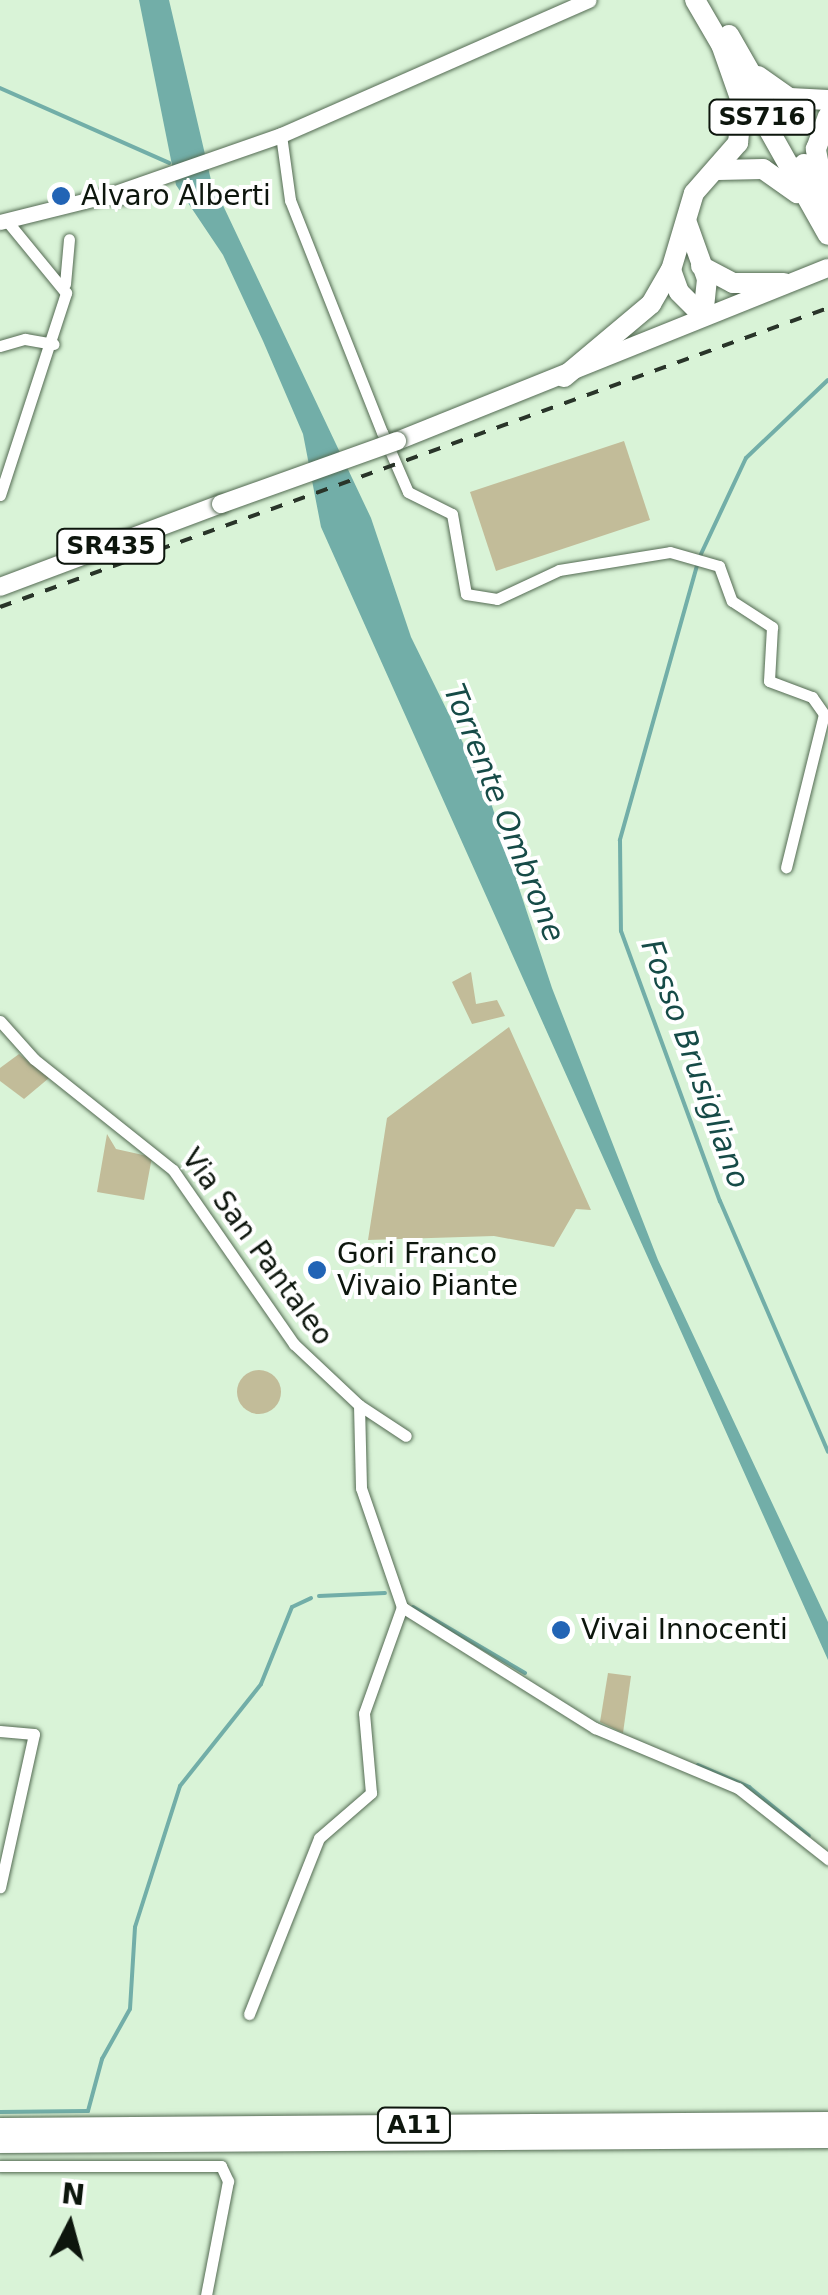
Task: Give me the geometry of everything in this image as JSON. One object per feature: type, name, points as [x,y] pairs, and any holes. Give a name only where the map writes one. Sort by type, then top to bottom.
[{"type":"highway","name":"SS716","points":[[695,0],[826,223]]},
{"type":"highway","name":"SS716","points":[[709,0],[826,223]]},
{"type":"highway","points":[[564,377],[639,317],[671,270],[698,187],[718,170],[743,125],[721,44]]},
{"type":"highway","points":[[740,55],[784,96],[828,100]]},
{"type":"highway","points":[[828,116],[816,149],[828,197]]},
{"type":"highway","points":[[718,170],[772,172],[826,223]]},
{"type":"highway","points":[[686,216],[700,265],[703,316]]},
{"type":"highway","points":[[700,265],[733,283],[784,283]]},
{"type":"highway","points":[[671,270],[703,316]]},
{"type":"highway","name":"A11","points":[[0,2128],[828,2122]]},
{"type":"highway","name":"A11","points":[[0,2144],[828,2138]]},
{"type":"main road","name":"SR435","points":[[0,587],[564,377],[703,316],[828,268]]},
{"type":"street","points":[[3,221],[139,192],[280,135],[588,0]]},
{"type":"street","points":[[280,135],[290,200],[403,483],[454,520],[466,594],[497,599],[560,570],[670,552],[719,566],[732,601],[772,627],[770,680],[812,697],[824,714],[786,866]]},
{"type":"street","points":[[3,221],[64,285]]},
{"type":"street","points":[[0,495],[54,344],[69,238]]},
{"type":"street","points":[[0,346],[25,339],[54,344]]},
{"type":"street","name":"Via San Pantaleo","points":[[0,1021],[34,1059],[173,1170],[294,1344],[359,1405],[406,1436]]},
{"type":"street","points":[[359,1405],[361,1488],[402,1607],[595,1728],[738,1788],[828,1858]]},
{"type":"street","points":[[250,2014],[319,1838],[371,1793],[364,1712],[402,1607]]},
{"type":"street","points":[[0,1731],[34,1734],[0,1888]]},
{"type":"street","points":[[0,2166],[221,2166],[228,2180],[206,2295]]},
{"type":"shaded area","points":[[624,441],[650,520],[496,571],[470,492]]},
{"type":"shaded area","points":[[471,972],[476,1004],[497,1000],[505,1016],[472,1024],[452,982]]},
{"type":"shaded area","points":[[509,1027],[591,1210],[576,1209],[554,1247],[494,1236],[368,1240],[387,1118]]},
{"type":"shaded area","points":[[19,1054],[49,1078],[24,1099],[0,1081],[0,1068]]},
{"type":"shaded area","points":[[107,1134],[116,1149],[152,1157],[144,1200],[97,1192]]},
{"type":"shaded area","points":[[259,1370],[274,1377],[281,1392],[274,1407],[259,1414],[244,1407],[237,1392],[244,1377]]},
{"type":"shaded area","points":[[608,1673],[631,1676],[623,1733],[600,1722]]},
{"type":"water","points":[[139,0],[169,0],[211,180],[371,518],[411,637],[488,794],[552,988],[658,1260],[828,1622],[828,1660],[321,527],[303,434],[263,341],[223,255],[176,185]]},
{"type":"waterway","points":[[0,88],[169,163]]},
{"type":"waterway","name":"Fosso Brusigliano","points":[[701,554],[746,458],[828,380]]},
{"type":"waterway","name":"Fosso Brusigliano","points":[[698,562],[620,840],[621,931],[720,1201],[828,1452]]},
{"type":"waterway","points":[[319,1596],[385,1593]]},
{"type":"waterway","points":[[0,2112],[88,2111],[102,2059],[130,2009],[135,1927],[180,1786],[261,1684],[292,1607],[311,1598]]},
{"type":"waterway","points":[[413,1607],[525,1673]]},
{"type":"waterway","points":[[698,1765],[749,1787],[809,1836]]},
{"type":"railway","points":[[0,607],[828,308]]},
{"type":"place","name":"Alvaro Alberti","points":[[61,196]]},
{"type":"place","name":"Gori Franco Vivaio Piante","points":[[317,1270]]},
{"type":"place","name":"Vivai Innocenti","points":[[561,1630]]},
{"type":"water label","name":"Torrente Ombrone","points":[[504,813]]}]
